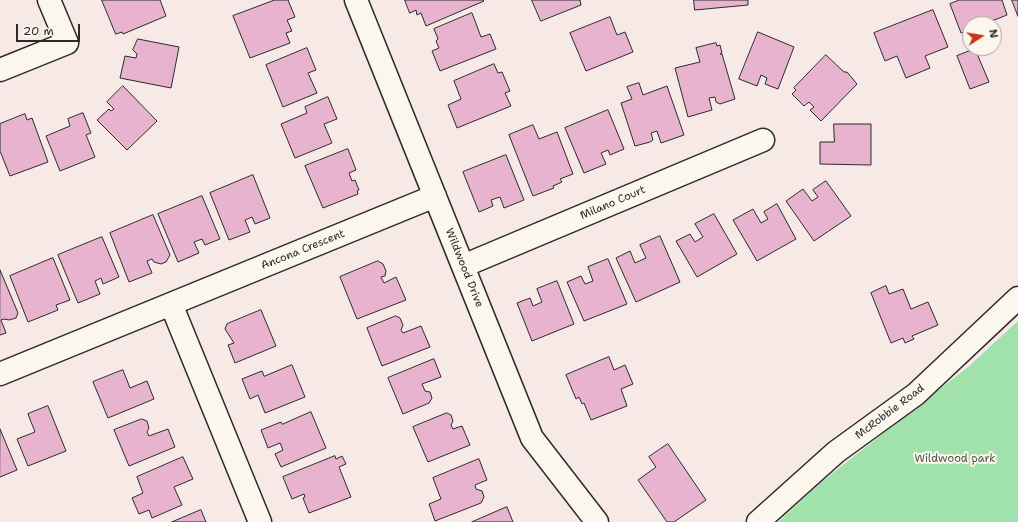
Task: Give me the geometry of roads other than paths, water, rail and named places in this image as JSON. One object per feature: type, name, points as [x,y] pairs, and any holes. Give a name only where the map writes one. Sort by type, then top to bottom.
[{"type":"street","points":[[0,70],[68,42],[49,0]]},
{"type":"street","name":"Wildwood Drive","points":[[356,0],[532,438],[597,522]]},
{"type":"street","name":"Milano Court","points":[[463,266],[763,140]]},
{"type":"street","name":"Ancona Crescent","points":[[0,374],[435,196]]},
{"type":"street","name":"McRobbie Road","points":[[758,522],[836,452],[916,394],[1018,298]]},
{"type":"street","points":[[171,304],[260,522]]},
{"type":"park label","name":"Wildwood park","points":[[955,459]]}]
